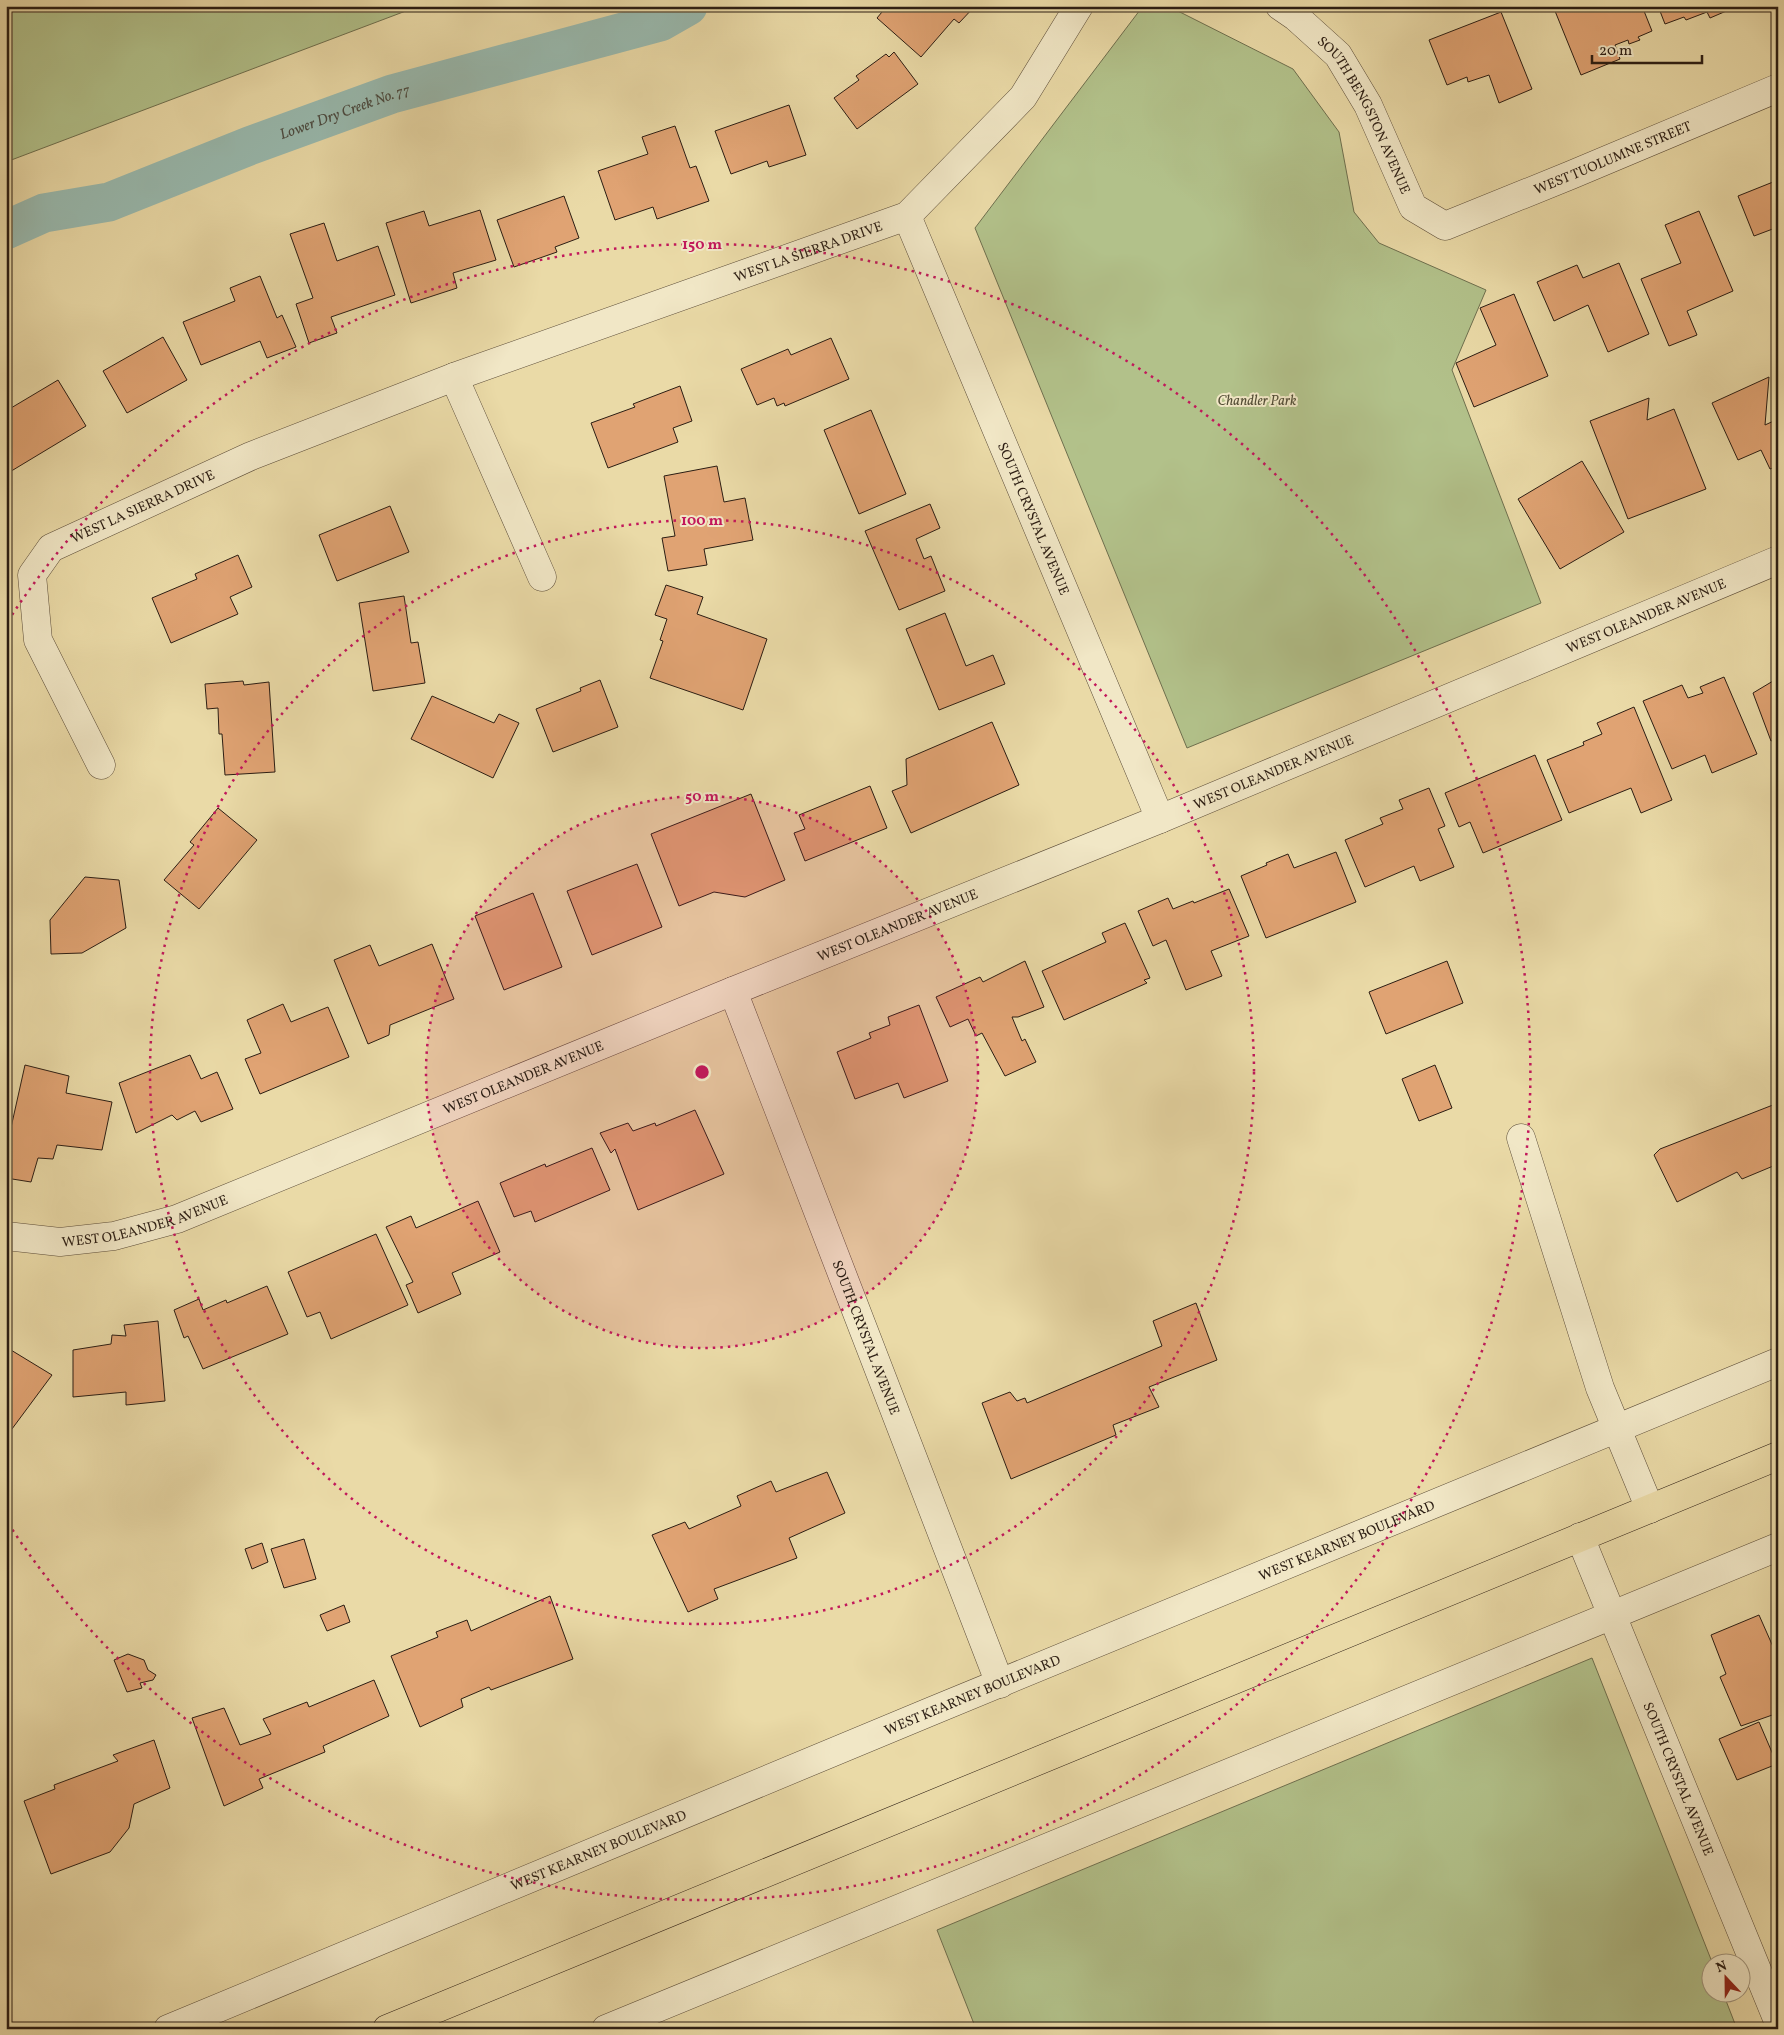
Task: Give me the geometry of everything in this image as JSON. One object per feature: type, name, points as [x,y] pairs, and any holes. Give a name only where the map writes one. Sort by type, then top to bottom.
[{"type":"main road","points":[[387,2029],[1778,1456]]},
{"type":"street","name":"WEST LA SIERRA DRIVE","points":[[101,765],[38,640],[32,575],[51,548],[251,456],[454,378],[907,216],[1023,97],[1079,6]]},
{"type":"street","name":"SOUTH BENGSTON AVENUE","points":[[1280,6],[1296,17],[1338,55],[1368,105],[1413,207],[1446,226]]},
{"type":"street","name":"WEST TUOLUMNE STREET","points":[[1446,226],[1778,88]]},
{"type":"street","name":"SOUTH CRYSTAL AVENUE","points":[[907,216],[1160,819]]},
{"type":"street","points":[[454,378],[542,577]]},
{"type":"street","name":"WEST OLEANDER AVENUE","points":[[6,1236],[60,1242],[114,1236],[176,1219],[1160,819],[1778,560]]},
{"type":"street","name":"SOUTH CRYSTAL AVENUE","points":[[733,991],[1000,1684]]},
{"type":"street","points":[[1521,1138],[1600,1388],[1615,1429],[1650,1509]]},
{"type":"street","name":"WEST KEARNEY BOULEVARD","points":[[168,2029],[1778,1362]]},
{"type":"street","name":"SOUTH CRYSTAL AVENUE","points":[[1580,1537],[1778,2022]]},
{"type":"street","points":[[606,2029],[1778,1547]]},
{"type":"green space","points":[[6,6],[419,6],[6,162]]},
{"type":"green space","name":"Chandler Park","points":[[1143,6],[1168,6],[1293,69],[1339,132],[1354,212],[1379,243],[1486,290],[1452,370],[1541,603],[1187,748],[975,228]]},
{"type":"green space","points":[[1592,1658],[1708,1952],[1702,1952],[1702,2002],[1726,2002],[1737,2029],[976,2029],[937,1930]]},
{"type":"building","points":[[887,6],[975,6],[959,23],[954,19],[921,57],[877,18]]},
{"type":"building","points":[[1568,6],[1642,6],[1652,31],[1638,37],[1640,40],[1629,44],[1628,40],[1615,45],[1620,59],[1581,75],[1555,11]]},
{"type":"building","points":[[1658,6],[1738,6],[1710,18],[1707,12],[1686,20],[1684,17],[1665,24]]},
{"type":"building","points":[[1501,12],[1532,89],[1499,103],[1489,75],[1468,82],[1467,77],[1447,85],[1429,40]]},
{"type":"building","points":[[894,52],[918,84],[857,129],[834,98],[859,80],[856,76],[886,54],[889,57]]},
{"type":"building","points":[[789,105],[806,155],[769,167],[767,161],[731,174],[715,131]]},
{"type":"building","points":[[675,126],[690,168],[696,166],[709,201],[657,219],[653,207],[615,220],[598,171],[648,154],[642,137]]},
{"type":"building","points":[[1773,182],[1778,192],[1778,227],[1754,236],[1738,196]]},
{"type":"building","points":[[564,196],[579,238],[555,247],[557,252],[514,267],[497,220]]},
{"type":"building","points":[[480,210],[496,260],[453,273],[457,288],[411,303],[386,223],[424,211],[429,226]]},
{"type":"building","points":[[1699,211],[1733,291],[1687,311],[1697,335],[1669,346],[1641,279],[1681,263],[1665,225]]},
{"type":"building","points":[[324,223],[337,261],[378,246],[395,295],[331,317],[337,333],[309,343],[296,304],[313,298],[290,234]]},
{"type":"building","points":[[1619,263],[1649,334],[1608,352],[1588,305],[1554,321],[1537,282],[1577,265],[1583,278]]},
{"type":"building","points":[[260,276],[277,318],[282,315],[296,347],[267,358],[260,341],[201,365],[183,322],[235,301],[230,288]]},
{"type":"building","points":[[1514,294],[1548,376],[1474,407],[1456,363],[1496,345],[1480,308]]},
{"type":"building","points":[[163,337],[187,380],[127,413],[103,371]]},
{"type":"building","points":[[831,338],[849,379],[785,406],[784,403],[777,406],[774,398],[757,405],[741,369],[788,349],[791,355]]},
{"type":"building","points":[[1769,377],[1765,425],[1778,419],[1778,466],[1770,469],[1761,450],[1738,460],[1712,403]]},
{"type":"building","points":[[58,380],[86,426],[8,473],[6,411]]},
{"type":"building","points":[[680,386],[692,421],[673,428],[678,442],[608,468],[591,423],[635,407],[633,404]]},
{"type":"building","points":[[1649,398],[1647,420],[1674,409],[1706,489],[1628,519],[1590,421]]},
{"type":"building","points":[[871,410],[906,494],[859,514],[824,430]]},
{"type":"building","points":[[1582,461],[1624,532],[1560,569],[1518,499]]},
{"type":"building","points":[[717,466],[724,502],[745,498],[753,540],[704,549],[707,565],[668,571],[662,538],[675,536],[664,476]]},
{"type":"building","points":[[930,504],[940,528],[916,539],[924,559],[931,556],[945,591],[899,610],[865,531]]},
{"type":"building","points":[[390,506],[409,552],[337,581],[319,535]]},
{"type":"building","points":[[238,555],[252,587],[230,597],[238,614],[171,643],[152,598],[197,579],[195,574]]},
{"type":"building","points":[[666,585],[703,597],[697,614],[767,639],[743,710],[650,678],[663,641],[660,640],[667,619],[655,615]]},
{"type":"building","points":[[404,596],[411,643],[418,642],[425,683],[373,691],[359,603]]},
{"type":"building","points":[[945,613],[966,666],[993,655],[1005,684],[939,710],[906,629]]},
{"type":"building","points":[[1724,677],[1757,754],[1712,773],[1705,755],[1672,769],[1643,701],[1682,685],[1688,698],[1703,693],[1700,687]]},
{"type":"building","points":[[1778,678],[1778,739],[1771,741],[1753,693]]},
{"type":"building","points":[[600,680],[618,727],[553,752],[536,709],[581,691],[580,688]]},
{"type":"building","points":[[243,681],[244,685],[269,682],[275,772],[225,775],[222,734],[219,734],[218,708],[207,709],[205,684]]},
{"type":"building","points":[[432,696],[494,723],[499,714],[519,723],[493,778],[411,739]]},
{"type":"building","points":[[1634,707],[1672,800],[1641,813],[1631,788],[1569,813],[1547,760],[1584,745],[1583,742],[1602,734],[1597,723]]},
{"type":"building","points":[[992,722],[1019,785],[911,833],[892,791],[907,785],[906,759]]},
{"type":"building","points":[[1535,755],[1562,820],[1483,853],[1470,822],[1459,827],[1445,793]]},
{"type":"building","points":[[870,786],[887,828],[805,861],[794,833],[805,829],[799,815]]},
{"type":"building","points":[[1429,788],[1445,826],[1438,829],[1454,867],[1420,881],[1414,866],[1365,887],[1345,840],[1383,824],[1380,818],[1403,809],[1399,800]]},
{"type":"building","points":[[751,794],[785,880],[745,897],[714,892],[679,906],[651,834]]},
{"type":"building","points":[[218,808],[257,840],[199,909],[164,880],[194,845],[190,842]]},
{"type":"building","points":[[1336,852],[1356,902],[1266,938],[1241,876],[1288,854],[1294,868]]},
{"type":"building","points":[[637,864],[662,927],[592,955],[567,891]]},
{"type":"building","points":[[85,877],[119,880],[126,928],[82,953],[51,954],[50,920]]},
{"type":"building","points":[[1229,889],[1249,936],[1211,951],[1222,976],[1186,990],[1166,940],[1153,946],[1138,911],[1168,898],[1173,909]]},
{"type":"building","points":[[533,893],[562,967],[504,990],[475,916]]},
{"type":"building","points":[[1125,923],[1150,978],[1144,980],[1147,983],[1064,1020],[1042,971],[1106,942],[1102,933]]},
{"type":"building","points":[[432,944],[454,999],[390,1025],[389,1035],[368,1044],[334,960],[370,945],[379,966]]},
{"type":"building","points":[[1025,961],[1044,1007],[1018,1017],[1012,1017],[1022,1041],[1025,1039],[1036,1062],[1005,1076],[982,1033],[976,1036],[968,1019],[950,1027],[936,997],[980,977],[983,982]]},
{"type":"building","points":[[1447,961],[1463,1003],[1386,1034],[1369,992]]},
{"type":"building","points":[[283,1004],[291,1022],[328,1007],[349,1057],[260,1094],[245,1059],[261,1053],[247,1020]]},
{"type":"building","points":[[919,1005],[948,1081],[904,1098],[898,1083],[855,1099],[837,1052],[871,1038],[869,1033],[890,1025],[888,1017]]},
{"type":"building","points":[[190,1055],[201,1079],[217,1072],[233,1109],[201,1122],[195,1111],[177,1120],[172,1115],[136,1133],[119,1083]]},
{"type":"building","points":[[25,1065],[69,1076],[66,1093],[112,1102],[102,1150],[57,1145],[53,1159],[38,1158],[31,1182],[6,1178],[6,1150]]},
{"type":"building","points":[[1435,1065],[1452,1108],[1419,1121],[1402,1079]]},
{"type":"building","points":[[1778,1103],[1778,1164],[1742,1179],[1737,1172],[1677,1202],[1654,1155],[1660,1149]]},
{"type":"building","points":[[695,1110],[724,1174],[638,1210],[615,1149],[611,1153],[600,1133],[628,1123],[633,1131],[655,1123],[656,1126]]},
{"type":"building","points":[[592,1148],[610,1190],[535,1222],[531,1211],[514,1217],[500,1183],[545,1164],[546,1167]]},
{"type":"building","points":[[478,1201],[500,1252],[452,1273],[461,1294],[418,1313],[406,1285],[413,1282],[386,1227],[411,1216],[416,1228]]},
{"type":"building","points":[[376,1234],[408,1305],[331,1339],[320,1312],[307,1317],[288,1272]]},
{"type":"building","points":[[267,1286],[288,1334],[203,1369],[188,1336],[184,1338],[174,1310],[199,1299],[203,1310],[226,1300],[227,1303]]},
{"type":"building","points":[[1196,1303],[1217,1360],[1149,1387],[1159,1407],[1113,1425],[1116,1435],[1011,1479],[982,1403],[1010,1392],[1017,1401],[1025,1398],[1027,1403],[1162,1346],[1153,1321]]},
{"type":"building","points":[[158,1321],[165,1401],[126,1405],[126,1392],[73,1397],[73,1350],[111,1344],[112,1335],[126,1336],[124,1325]]},
{"type":"building","points":[[6,1347],[52,1375],[6,1437]]},
{"type":"building","points":[[827,1472],[845,1513],[789,1538],[797,1558],[714,1589],[718,1599],[688,1612],[652,1535],[685,1522],[689,1529],[741,1506],[737,1496],[771,1481],[776,1492]]},
{"type":"building","points":[[304,1539],[316,1579],[284,1588],[271,1549]]},
{"type":"building","points":[[262,1543],[268,1562],[252,1569],[245,1549]]},
{"type":"building","points":[[550,1596],[573,1659],[491,1690],[489,1687],[461,1699],[463,1707],[420,1727],[391,1656],[438,1637],[436,1632],[467,1620],[471,1631]]},
{"type":"building","points":[[344,1605],[350,1622],[327,1631],[320,1615]]},
{"type":"building","points":[[1759,1615],[1778,1658],[1778,1713],[1741,1726],[1720,1677],[1726,1674],[1711,1635]]},
{"type":"building","points":[[128,1654],[144,1660],[148,1670],[156,1675],[153,1680],[140,1683],[142,1688],[127,1692],[114,1660]]},
{"type":"building","points":[[374,1680],[389,1716],[323,1746],[325,1752],[259,1779],[263,1788],[224,1806],[192,1718],[224,1708],[240,1745],[271,1734],[263,1719],[307,1702],[309,1707]]},
{"type":"building","points":[[1759,1722],[1777,1764],[1737,1780],[1719,1739]]},
{"type":"building","points":[[154,1740],[170,1788],[134,1804],[129,1828],[110,1852],[51,1874],[24,1801],[55,1789],[54,1785],[118,1761],[113,1755]]},
{"type":"waterway","name":"Lower Dry Creek No. 77","points":[[6,230],[44,213],[109,202],[249,146],[392,94],[660,22],[688,6]]}]
